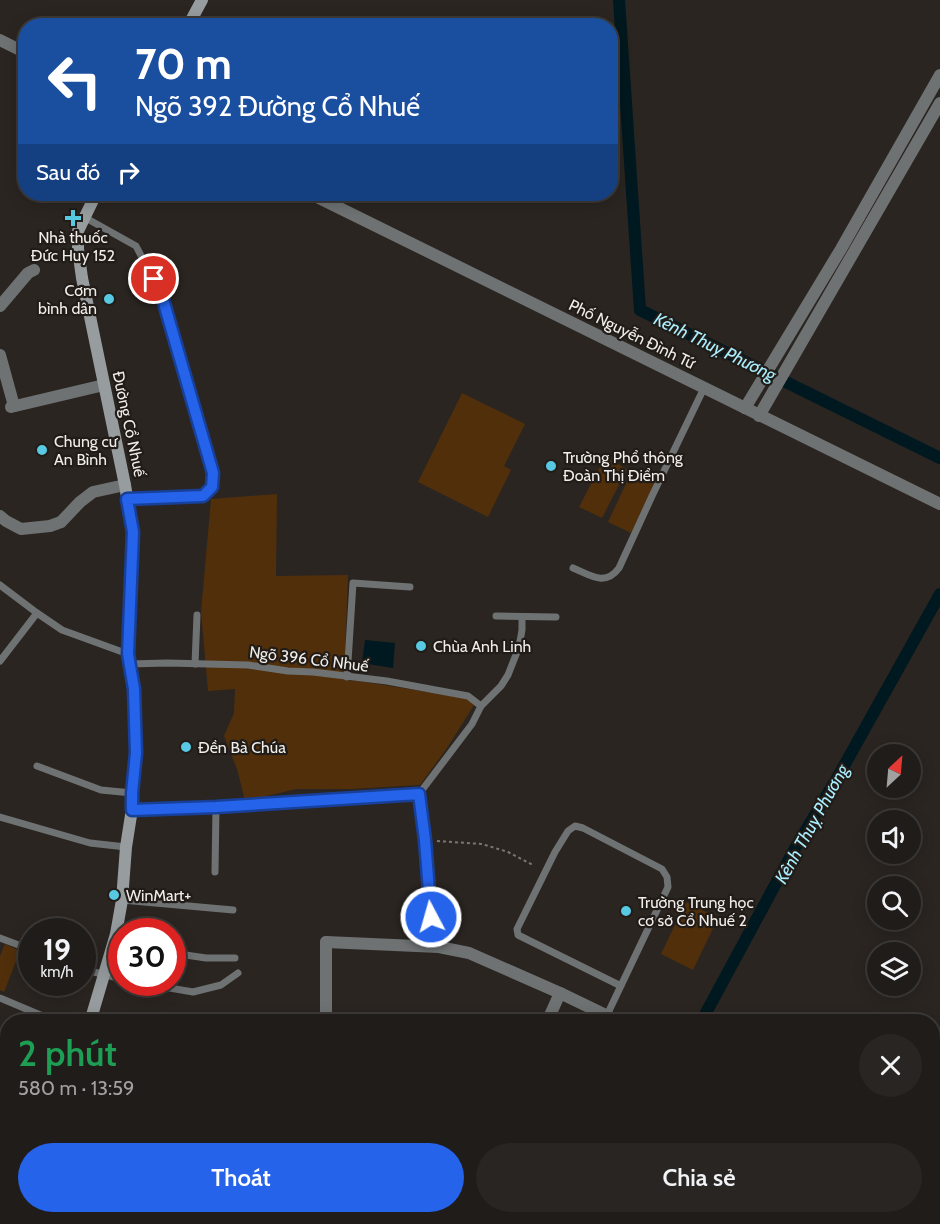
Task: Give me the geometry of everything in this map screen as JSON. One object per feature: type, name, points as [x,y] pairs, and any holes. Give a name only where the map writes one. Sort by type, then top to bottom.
[{"type":"main road","points":[[192,18],[202,0]]},
{"type":"main road","name":"Đường Cổ Nhuế","points":[[92,201],[78,231],[78,249],[133,532],[129,659],[134,689],[136,753],[120,918]]},
{"type":"main road","name":"Đường Cổ Nhuế","points":[[92,1014],[108,963]]},
{"type":"street","points":[[0,40],[18,49]]},
{"type":"street","points":[[745,408],[841,249],[940,75]]},
{"type":"street","points":[[759,416],[940,103]]},
{"type":"street","name":"Phố Nguyễn Đình Tứ","points":[[324,201],[940,504]]},
{"type":"street","points":[[0,306],[28,273],[34,270]]},
{"type":"street","points":[[0,355],[13,407],[104,385]]},
{"type":"street","points":[[0,516],[6,522],[21,529],[50,526],[61,522],[93,492],[125,485]]},
{"type":"street","points":[[132,810],[419,794],[431,917],[439,947]]},
{"type":"street","points":[[326,1014],[326,942],[439,947],[469,953],[605,1014]]},
{"type":"street","points":[[551,1014],[560,993]]},
{"type":"lane","points":[[84,217],[136,246],[162,296],[213,473],[212,487],[203,496],[127,499]]},
{"type":"lane","points":[[573,568],[602,579],[608,579],[615,574],[705,388]]},
{"type":"lane","points":[[346,677],[353,582],[410,587]]},
{"type":"lane","name":"Ngõ 396 Cổ Nhuế","points":[[0,585],[62,630],[129,659],[248,665],[387,681],[468,696],[481,706]]},
{"type":"lane","points":[[0,661],[37,613]]},
{"type":"lane","points":[[195,664],[197,615]]},
{"type":"lane","points":[[496,616],[556,617]]},
{"type":"lane","points":[[419,794],[472,724],[481,706],[501,686],[508,675],[519,647],[522,617]]},
{"type":"lane","points":[[38,766],[101,790],[132,793]]},
{"type":"lane","points":[[214,872],[216,807]]},
{"type":"lane","points":[[0,817],[90,843],[126,847]]},
{"type":"lane","points":[[607,1014],[621,986],[668,887],[668,877],[662,869],[575,826],[568,831],[555,852],[517,929],[518,935],[621,986]]},
{"type":"lane","points":[[122,900],[233,910]]},
{"type":"lane","points":[[0,938],[18,945]]},
{"type":"lane","points":[[186,955],[235,958]]},
{"type":"lane","points":[[96,972],[108,975]]},
{"type":"lane","points":[[186,991],[193,992],[221,985],[238,973]]},
{"type":"lane","points":[[0,998],[38,1014]]},
{"type":"path","points":[[425,840],[482,844],[508,852],[533,865]]},
{"type":"shaded area","points":[[462,393],[525,424],[504,466],[511,470],[488,517],[418,482]]},
{"type":"shaded area","points":[[605,457],[627,469],[602,518],[579,507]]},
{"type":"shaded area","points":[[632,471],[655,482],[631,533],[608,522]]},
{"type":"shaded area","points":[[277,494],[276,576],[348,575],[344,680],[471,699],[474,705],[420,785],[296,789],[245,801],[237,769],[224,736],[234,713],[235,689],[208,691],[201,612],[211,499]]},
{"type":"shaded area","points":[[686,902],[718,918],[693,970],[661,954]]},
{"type":"shaded area","points":[[5,944],[18,950],[18,956],[4,992],[0,990],[0,956]]},
{"type":"water","points":[[365,640],[395,643],[393,668],[362,663]]},
{"type":"waterway","name":"Kênh Thuỵ Phương","points":[[619,0],[640,310],[940,458]]},
{"type":"waterway","name":"Kênh Thuỵ Phương","points":[[705,1014],[794,850],[840,773],[940,594]]},
{"type":"place","name":"Nhà thuốc Đức Huy 152","points":[[73,218]]},
{"type":"place","name":"Cơm bình dân","points":[[109,299]]},
{"type":"place","name":"Chung cư An Bình","points":[[42,450]]},
{"type":"place","name":"Trường Phổ thông Đoàn Thị Điểm","points":[[551,466]]},
{"type":"place","name":"Chùa Anh Linh","points":[[421,646]]},
{"type":"place","name":"Đền Bà Chúa","points":[[186,747]]},
{"type":"place","name":"WinMart+","points":[[114,895]]},
{"type":"place","name":"Trường Trung học cơ sở Cổ Nhuế 2","points":[[626,911]]},
{"type":"route","points":[[154,279],[162,296],[213,473],[212,487],[203,496],[127,499],[133,532],[128,654],[134,689],[136,753],[132,810],[419,794],[431,917]]}]
